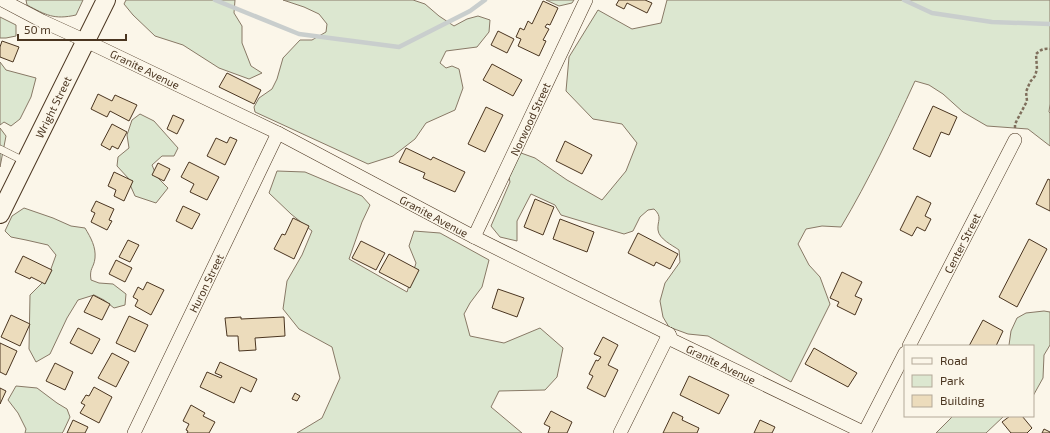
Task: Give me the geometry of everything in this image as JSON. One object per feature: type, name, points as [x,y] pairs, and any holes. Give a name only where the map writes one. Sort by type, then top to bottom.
[{"type":"main road","name":"Wright Street","points":[[0,214],[106,0]]},
{"type":"street","name":"Granite Avenue","points":[[2,0],[278,133],[474,237],[669,334],[672,340],[864,433]]},
{"type":"street","name":"Norwood Street","points":[[474,237],[586,0]]},
{"type":"street","name":"Huron Street","points":[[134,433],[278,133]]},
{"type":"street","name":"Center Street","points":[[909,345],[1015,140]]},
{"type":"street","points":[[620,433],[669,334]]},
{"type":"street","points":[[864,433],[904,355]]},
{"type":"lane","points":[[0,149],[26,162]]},
{"type":"path","points":[[1015,140],[1015,124],[1027,101],[1026,92],[1030,82],[1035,76],[1037,69],[1036,54],[1043,49],[1050,49]]},
{"type":"green space","points":[[26,0],[83,0],[76,15],[56,17],[50,16],[27,5]]},
{"type":"green space","points":[[126,0],[235,0],[234,13],[242,26],[242,43],[251,66],[262,73],[249,79],[219,68],[183,45],[155,36],[124,4]]},
{"type":"green space","points":[[283,0],[413,0],[425,4],[454,26],[467,19],[478,16],[490,20],[489,32],[477,47],[446,51],[440,63],[446,68],[452,66],[459,69],[463,88],[455,110],[426,123],[415,139],[393,156],[368,164],[255,112],[254,107],[259,98],[272,89],[277,79],[283,58],[300,40],[312,40],[326,32],[327,24],[319,14]]},
{"type":"green space","points":[[546,0],[574,0],[572,3],[559,6]]},
{"type":"green space","points":[[667,0],[1050,0],[1050,146],[1028,129],[987,126],[963,112],[943,94],[929,85],[915,81],[871,173],[841,227],[822,226],[806,229],[798,244],[809,265],[820,277],[830,304],[791,382],[708,336],[688,334],[669,327],[663,317],[660,301],[665,283],[680,262],[679,250],[666,242],[659,233],[659,217],[654,209],[648,210],[640,217],[633,231],[624,234],[561,215],[555,205],[531,194],[517,221],[517,241],[500,237],[491,226],[510,182],[508,173],[513,163],[521,153],[535,158],[567,180],[602,200],[626,171],[637,143],[622,124],[593,119],[566,91],[569,57],[598,10],[632,29],[661,23]]},
{"type":"green space","points":[[0,17],[16,25],[16,36],[0,38]]},
{"type":"green space","points":[[0,62],[6,70],[36,78],[31,97],[20,119],[11,126],[4,122],[0,125]]},
{"type":"green space","points":[[140,114],[154,121],[178,148],[174,156],[162,156],[152,165],[157,177],[168,188],[156,203],[135,196],[129,179],[117,166],[118,157],[129,148],[127,135],[132,120]]},
{"type":"green space","points":[[0,128],[6,136],[0,167]]},
{"type":"green space","points":[[277,171],[305,172],[362,196],[370,205],[362,222],[349,259],[407,292],[416,263],[409,246],[414,231],[440,233],[489,260],[482,287],[464,314],[470,336],[504,343],[540,328],[563,348],[557,377],[545,390],[499,391],[491,407],[522,433],[297,433],[322,418],[340,378],[332,347],[299,329],[283,309],[287,281],[302,255],[312,231],[269,193]]},
{"type":"green space","points":[[24,208],[71,226],[85,228],[95,250],[95,258],[91,270],[91,280],[99,283],[113,284],[126,294],[125,305],[114,308],[104,300],[94,295],[78,300],[67,318],[50,354],[36,362],[29,349],[30,295],[48,277],[56,255],[48,245],[11,237],[5,231],[12,216]]},
{"type":"green space","points":[[1044,311],[1050,312],[1050,345],[1044,355],[1043,378],[1034,394],[1034,345],[1009,345],[1011,331],[1017,318],[1026,313]]},
{"type":"green space","points":[[16,386],[37,388],[67,409],[70,417],[62,433],[25,433],[26,429],[18,413],[8,400]]},
{"type":"green space","points":[[952,417],[1003,417],[986,433],[936,433]]},
{"type":"building","points":[[619,0],[645,0],[652,3],[647,13],[627,3],[624,9],[616,5]]},
{"type":"building","points":[[543,1],[558,8],[550,25],[547,24],[545,27],[549,29],[543,40],[546,41],[539,56],[518,46],[521,39],[516,37],[520,28],[524,30],[528,21],[532,24]]},
{"type":"building","points":[[498,31],[514,39],[507,53],[491,45]]},
{"type":"building","points":[[2,41],[19,47],[13,62],[0,57],[0,47]]},
{"type":"building","points":[[492,64],[522,80],[513,96],[483,80]]},
{"type":"building","points":[[227,73],[261,90],[254,104],[219,87]]},
{"type":"building","points":[[98,94],[112,101],[115,95],[137,105],[129,121],[110,111],[107,117],[91,109]]},
{"type":"building","points":[[933,106],[957,117],[949,135],[941,132],[930,157],[913,149]]},
{"type":"building","points":[[486,107],[503,115],[485,152],[468,144]]},
{"type":"building","points":[[173,115],[184,120],[177,134],[167,129]]},
{"type":"building","points":[[112,124],[127,132],[118,149],[112,146],[110,150],[101,145]]},
{"type":"building","points":[[230,137],[237,140],[225,165],[207,156],[216,138],[227,143]]},
{"type":"building","points":[[565,141],[592,155],[582,174],[556,161]]},
{"type":"building","points":[[406,148],[431,160],[433,157],[465,172],[455,192],[423,178],[425,173],[399,162]]},
{"type":"building","points":[[189,162],[219,177],[207,200],[190,192],[194,184],[181,177]]},
{"type":"building","points":[[158,163],[170,169],[164,181],[152,175]]},
{"type":"building","points":[[114,172],[133,181],[124,201],[114,196],[116,190],[108,186]]},
{"type":"building","points":[[1048,179],[1050,180],[1050,211],[1036,204]]},
{"type":"building","points":[[917,196],[931,203],[925,216],[931,219],[925,231],[917,227],[912,236],[900,230]]},
{"type":"building","points":[[535,199],[554,207],[543,235],[524,227]]},
{"type":"building","points":[[96,201],[114,209],[109,220],[112,221],[107,230],[91,222],[95,213],[91,211]]},
{"type":"building","points":[[183,206],[200,214],[192,229],[176,221]]},
{"type":"building","points":[[293,218],[309,226],[294,259],[274,249],[282,234],[285,235]]},
{"type":"building","points":[[560,219],[594,232],[587,252],[553,239]]},
{"type":"building","points":[[638,233],[678,254],[670,269],[656,262],[654,266],[628,253]]},
{"type":"building","points":[[1029,239],[1047,249],[1017,307],[999,297]]},
{"type":"building","points":[[128,240],[139,245],[130,262],[119,257]]},
{"type":"building","points":[[361,241],[385,253],[376,270],[352,258]]},
{"type":"building","points":[[389,254],[419,270],[410,288],[379,272]]},
{"type":"building","points":[[23,256],[52,270],[45,284],[31,277],[30,279],[15,272]]},
{"type":"building","points":[[116,260],[132,268],[125,282],[109,274]]},
{"type":"building","points":[[842,272],[862,282],[855,296],[862,299],[855,315],[837,306],[839,302],[830,298]]},
{"type":"building","points":[[147,282],[164,290],[151,315],[135,306],[138,300],[133,297],[138,287],[143,290]]},
{"type":"building","points":[[498,289],[524,298],[517,317],[492,308]]},
{"type":"building","points":[[93,295],[110,304],[102,320],[84,312]]},
{"type":"building","points":[[11,315],[30,324],[20,346],[1,337]]},
{"type":"building","points":[[129,316],[148,325],[135,352],[116,343]]},
{"type":"building","points":[[241,317],[241,319],[284,317],[285,336],[255,338],[256,350],[239,351],[238,336],[227,336],[225,318]]},
{"type":"building","points":[[983,320],[1003,331],[996,345],[970,345]]},
{"type":"building","points":[[78,328],[100,339],[92,354],[70,343]]},
{"type":"building","points":[[603,337],[618,345],[608,365],[618,370],[605,397],[587,388],[593,376],[589,374],[596,360],[598,361],[601,357],[594,354]]},
{"type":"building","points":[[0,343],[17,351],[6,375],[0,372]]},
{"type":"building","points":[[814,348],[857,373],[848,387],[805,364]]},
{"type":"building","points":[[112,353],[129,362],[116,387],[98,378]]},
{"type":"building","points":[[220,362],[257,379],[251,392],[241,387],[234,403],[200,387],[207,372],[221,378],[222,376],[215,373]]},
{"type":"building","points":[[55,363],[73,372],[65,390],[46,381]]},
{"type":"building","points":[[689,376],[729,395],[719,414],[680,395]]},
{"type":"building","points":[[94,387],[112,397],[99,423],[80,413],[85,405],[81,403],[86,395],[89,396]]},
{"type":"building","points":[[0,388],[6,391],[0,404]]},
{"type":"building","points":[[295,393],[300,396],[297,401],[292,399]]},
{"type":"building","points":[[191,405],[205,413],[203,416],[215,422],[209,433],[187,433],[188,431],[186,430],[189,424],[183,421]]},
{"type":"building","points":[[551,411],[572,422],[567,433],[548,433],[550,427],[544,424]]},
{"type":"building","points":[[673,412],[683,417],[682,420],[699,428],[697,433],[663,433]]},
{"type":"building","points":[[1009,417],[1023,417],[1032,428],[1027,433],[1011,433],[1002,422]]},
{"type":"building","points":[[73,420],[88,427],[85,433],[67,433]]},
{"type":"building","points":[[760,420],[775,427],[772,433],[754,433]]},
{"type":"building","points":[[1044,429],[1050,432],[1050,433],[1042,433]]},
{"type":"waterway","points":[[215,0],[299,34],[399,47],[470,11],[485,0]]},
{"type":"waterway","points":[[904,0],[932,13],[992,22],[1050,24]]}]
